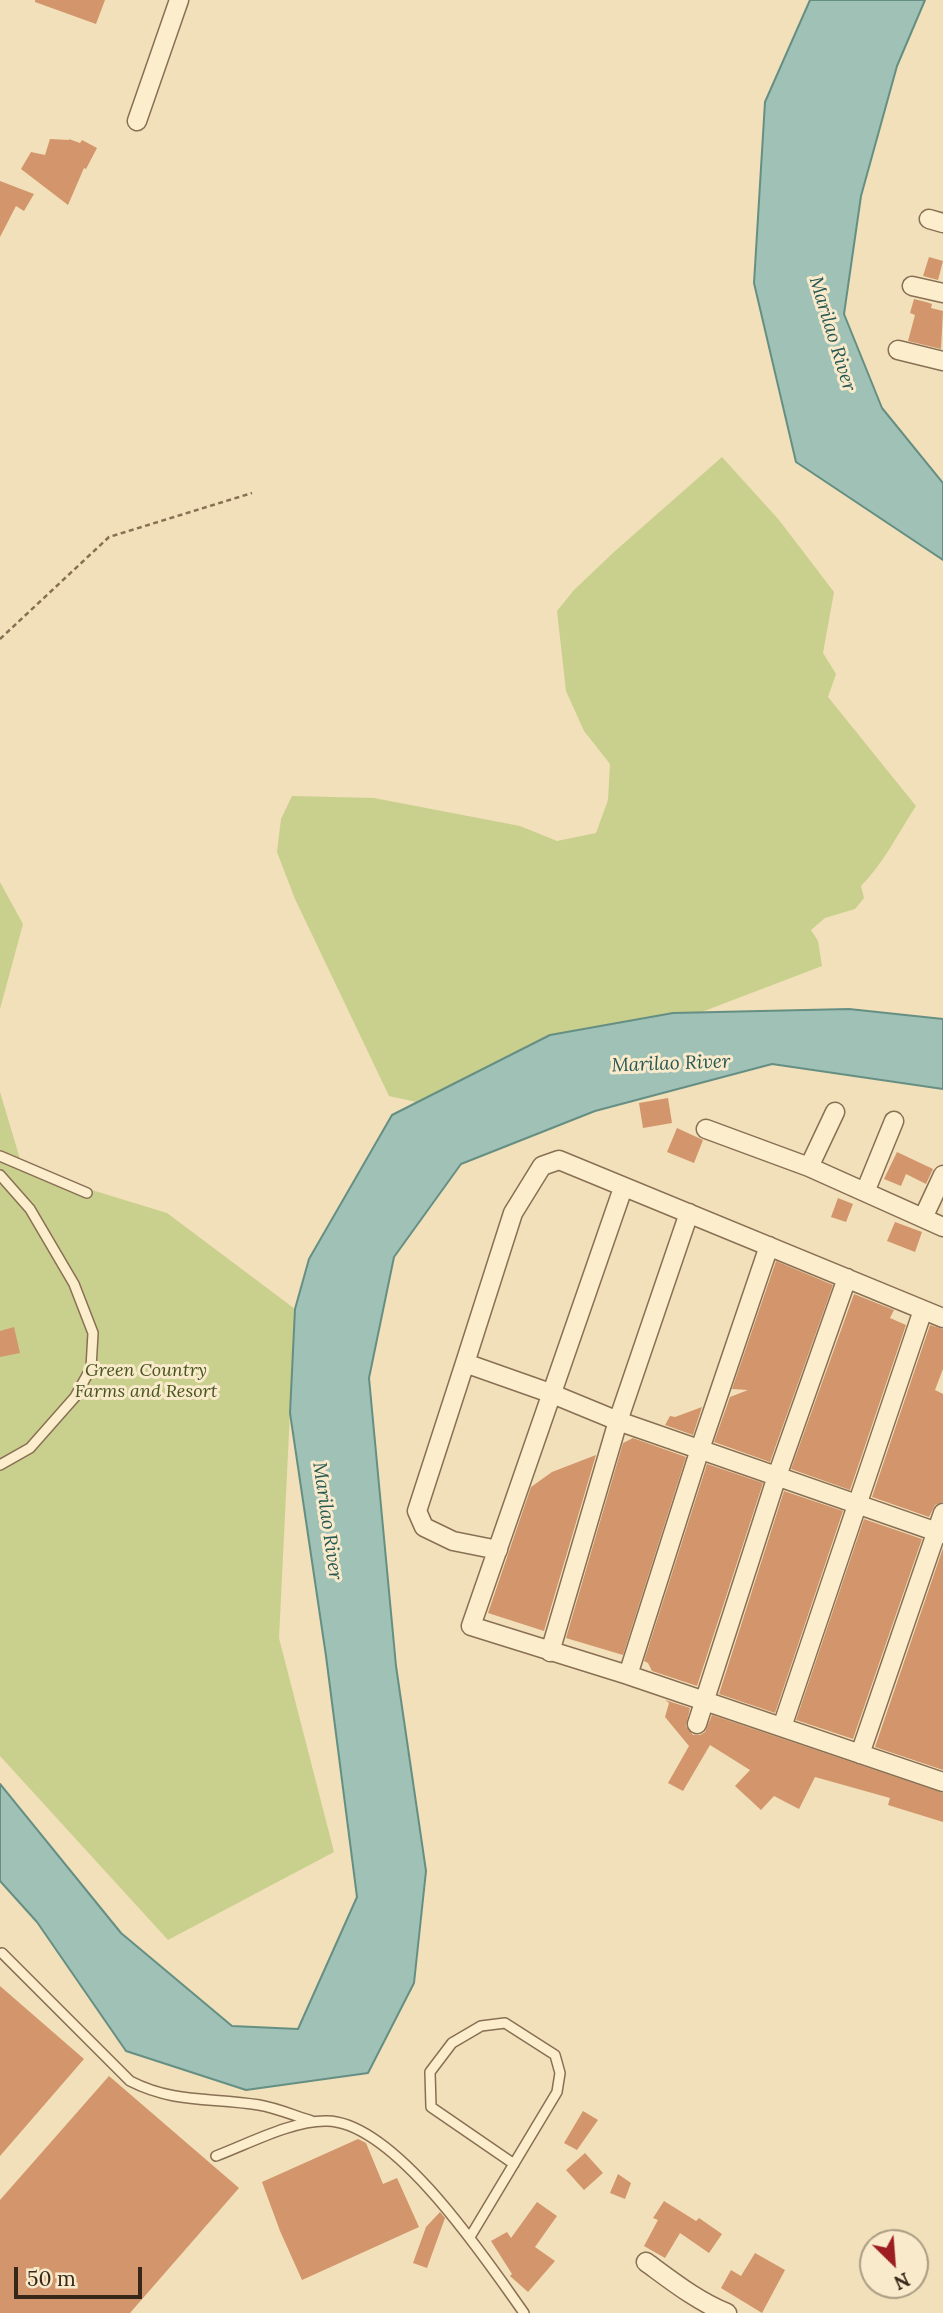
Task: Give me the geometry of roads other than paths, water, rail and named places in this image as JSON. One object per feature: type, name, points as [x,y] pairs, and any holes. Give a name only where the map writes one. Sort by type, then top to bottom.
[{"type":"street","points":[[137,121],[179,0]]},
{"type":"street","points":[[912,286],[943,293]]},
{"type":"street","points":[[898,350],[943,361]]},
{"type":"street","points":[[809,1167],[835,1112]]},
{"type":"street","points":[[864,1192],[894,1121]]},
{"type":"street","points":[[706,1129],[809,1167],[943,1227]]},
{"type":"street","points":[[499,1550],[444,1537],[424,1527],[417,1511],[513,1213],[542,1166],[559,1160],[943,1318]]},
{"type":"street","points":[[923,1218],[943,1175]]},
{"type":"street","points":[[623,1188],[471,1626],[628,1675],[943,1782]]},
{"type":"street","points":[[550,1652],[618,1421],[689,1213]]},
{"type":"street","points":[[628,1675],[769,1246]]},
{"type":"street","points":[[697,1724],[777,1476],[846,1278]]},
{"type":"street","points":[[782,1727],[923,1310]]},
{"type":"street","points":[[465,1363],[618,1421],[940,1532]]},
{"type":"street","points":[[860,1754],[940,1532],[943,1513]]},
{"type":"street","points":[[646,2262],[686,2292],[727,2313]]},
{"type":"lane","points":[[0,1156],[88,1193]]},
{"type":"lane","points":[[0,1175],[37,1220],[74,1284],[93,1333],[91,1368],[75,1397],[30,1448],[0,1465]]},
{"type":"lane","points":[[2,1953],[130,2081],[152,2093],[185,2099],[260,2105],[312,2122]]},
{"type":"lane","points":[[470,2237],[514,2164],[557,2092],[560,2073],[555,2055],[505,2023],[481,2026],[452,2043],[430,2073],[431,2106],[514,2164]]},
{"type":"lane","points":[[216,2156],[281,2130],[312,2122],[330,2121],[354,2127],[395,2153],[470,2237],[524,2313]]},
{"type":"water","name":"Marilao River","points":[[810,0],[925,0],[897,66],[861,196],[844,314],[882,408],[943,483],[943,560],[796,462],[754,283],[765,102]]},
{"type":"water","name":"Marilao River","points":[[849,1009],[943,1019],[943,1089],[772,1064],[595,1111],[461,1164],[394,1257],[369,1378],[396,1666],[426,1871],[414,1983],[368,2073],[246,2090],[126,2051],[37,1922],[0,1881],[0,1784],[121,1933],[232,2026],[298,2029],[357,1897],[326,1656],[290,1413],[295,1309],[309,1259],[392,1115],[550,1035],[673,1013]]},
{"type":"park label","name":"Green Country Farms and Resort","points":[[146,1381]]}]
